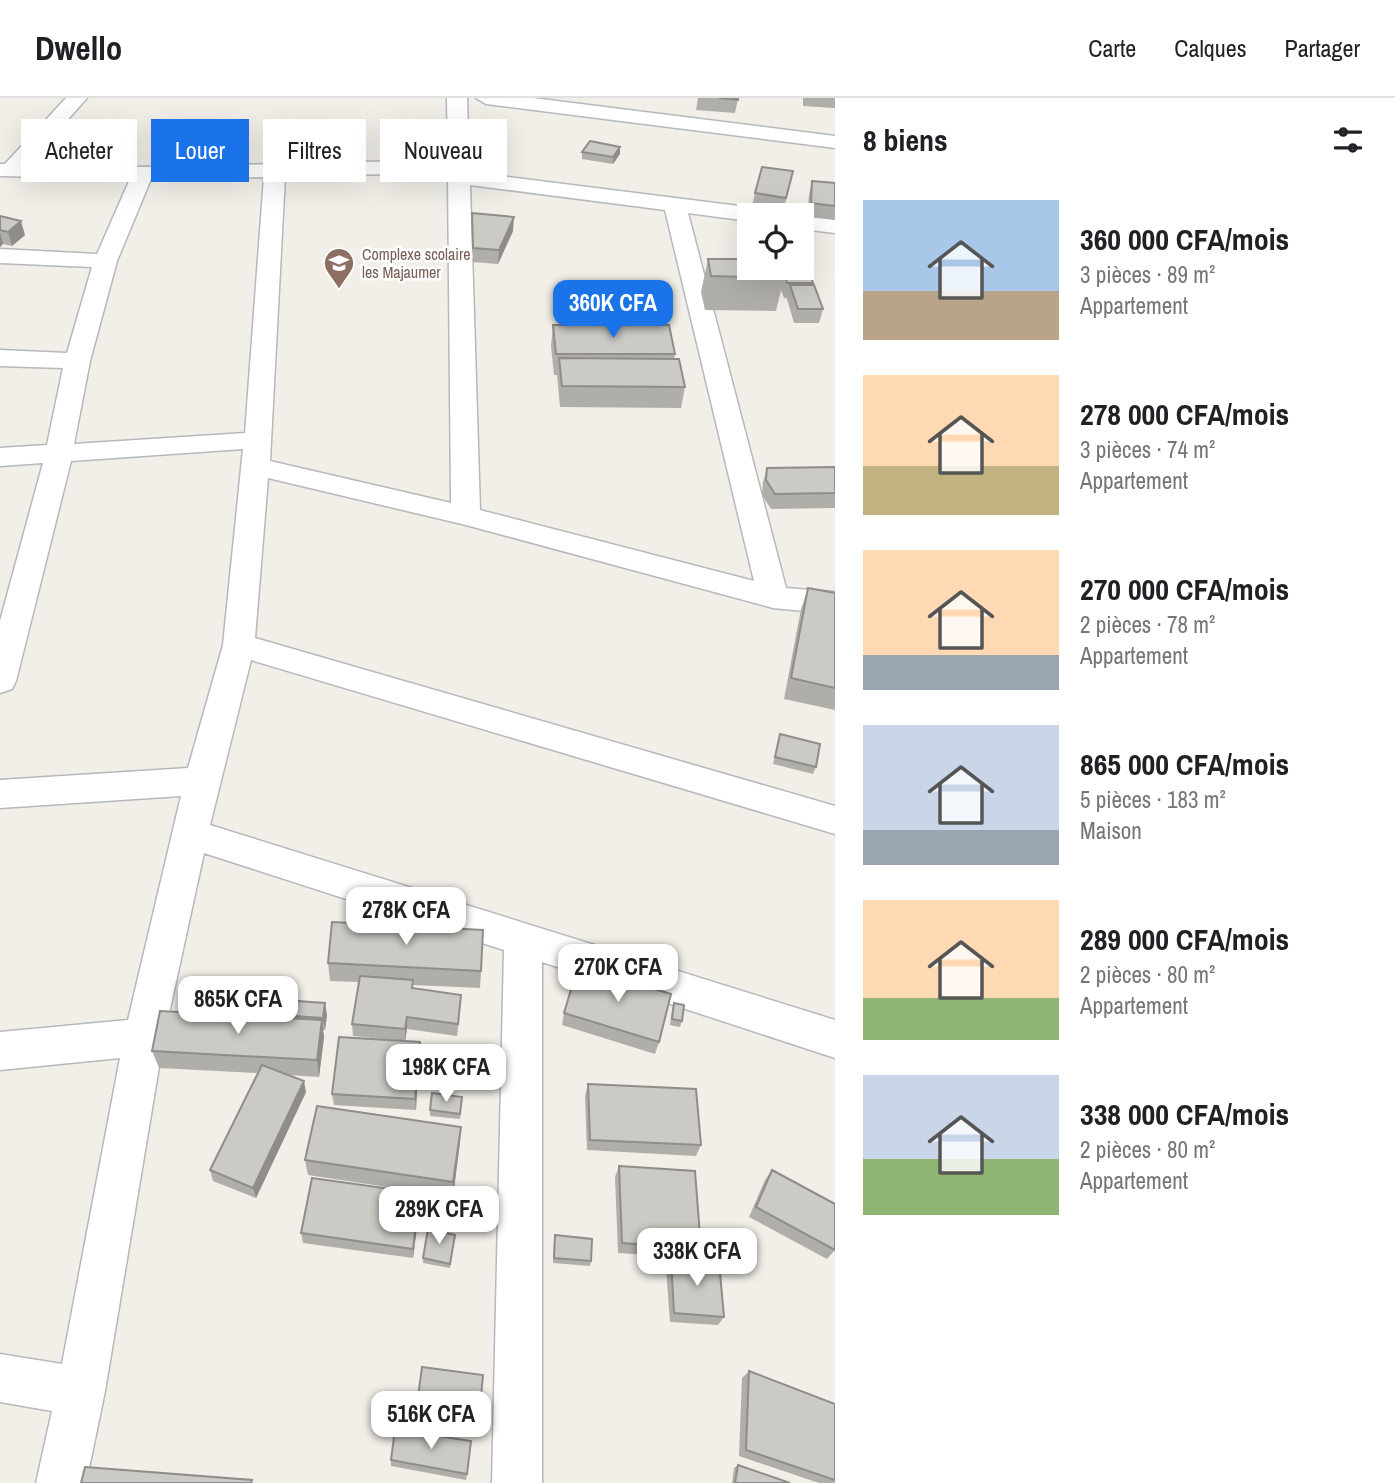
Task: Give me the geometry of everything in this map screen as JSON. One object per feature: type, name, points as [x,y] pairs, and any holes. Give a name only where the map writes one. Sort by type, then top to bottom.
[{"type":"street","points":[[5,170],[77,98]]},
{"type":"street","points":[[457,98],[457,119]]},
{"type":"street","points":[[486,98],[835,142]]},
{"type":"street","points":[[5,170],[143,173],[263,171]]},
{"type":"street","points":[[0,681],[105,261],[143,173]]},
{"type":"street","points":[[507,180],[737,213]]},
{"type":"street","points":[[61,1483],[81,1391],[144,1037],[202,781],[239,645],[256,453],[274,182]]},
{"type":"street","points":[[457,182],[466,516]]},
{"type":"street","points":[[675,205],[773,597]]},
{"type":"street","points":[[814,223],[835,226]]},
{"type":"street","points":[[0,256],[105,261]]},
{"type":"street","points":[[0,358],[78,361]]},
{"type":"street","points":[[0,457],[59,453],[256,453],[466,516],[773,597],[835,603]]},
{"type":"street","points":[[239,645],[835,820]]},
{"type":"street","points":[[0,794],[202,781]]},
{"type":"street","points":[[191,834],[835,1039]]},
{"type":"street","points":[[517,1483],[523,938]]},
{"type":"street","points":[[0,1051],[144,1037]]},
{"type":"street","points":[[0,1378],[81,1391]]},
{"type":"building","points":[[590,141],[620,147],[613,157],[582,152]]},
{"type":"building","points":[[762,167],[793,171],[786,198],[755,193]]},
{"type":"building","points":[[812,181],[835,183],[835,206],[811,203]]},
{"type":"building","points":[[472,213],[514,217],[499,250],[473,248]]},
{"type":"building","points":[[0,216],[21,221],[8,232],[0,230]]},
{"type":"building","points":[[708,259],[737,259],[737,277],[711,276]]},
{"type":"building","points":[[786,280],[812,280],[813,283],[787,283]]},
{"type":"building","points":[[790,285],[814,285],[823,309],[798,309]]},
{"type":"building","points":[[553,325],[669,325],[675,354],[556,354]]},
{"type":"building","points":[[559,358],[679,359],[685,387],[562,386]]},
{"type":"building","points":[[835,467],[835,493],[775,494],[766,480],[767,468]]},
{"type":"building","points":[[808,588],[835,593],[835,688],[791,678]]},
{"type":"building","points":[[780,734],[820,744],[816,767],[775,757]]},
{"type":"building","points":[[332,922],[483,930],[481,971],[328,963]]},
{"type":"building","points":[[578,966],[671,994],[659,1042],[564,1013]]},
{"type":"building","points":[[360,976],[413,980],[412,988],[461,995],[458,1024],[407,1017],[405,1029],[352,1024]]},
{"type":"building","points":[[196,994],[325,1003],[323,1018],[193,1009]]},
{"type":"building","points":[[674,1003],[684,1005],[682,1021],[672,1019]]},
{"type":"building","points":[[160,1011],[322,1020],[317,1060],[152,1051]]},
{"type":"building","points":[[339,1037],[420,1042],[415,1099],[332,1094]]},
{"type":"building","points":[[262,1065],[304,1081],[253,1188],[210,1170]]},
{"type":"building","points":[[588,1084],[696,1089],[701,1145],[590,1140]]},
{"type":"building","points":[[432,1093],[462,1097],[460,1114],[430,1110]]},
{"type":"building","points":[[317,1106],[461,1127],[453,1182],[305,1160]]},
{"type":"building","points":[[619,1166],[695,1171],[701,1249],[622,1243]]},
{"type":"building","points":[[772,1170],[835,1204],[835,1250],[756,1207]]},
{"type":"building","points":[[312,1178],[420,1193],[413,1249],[301,1233]]},
{"type":"building","points":[[428,1229],[455,1235],[450,1264],[423,1258]]},
{"type":"building","points":[[555,1235],[592,1239],[591,1261],[554,1258]]},
{"type":"building","points":[[671,1259],[719,1262],[724,1317],[674,1313]]},
{"type":"building","points":[[422,1367],[483,1375],[478,1428],[415,1419]]},
{"type":"building","points":[[749,1371],[835,1404],[835,1480],[746,1450]]},
{"type":"building","points":[[395,1429],[471,1441],[467,1474],[391,1460]]},
{"type":"building","points":[[738,1465],[790,1483],[735,1483]]},
{"type":"building","points":[[85,1467],[252,1480],[251,1483],[81,1483]]},
{"type":"place","name":"Complexe scolaire les Majaumer","points":[[339,290]]}]
